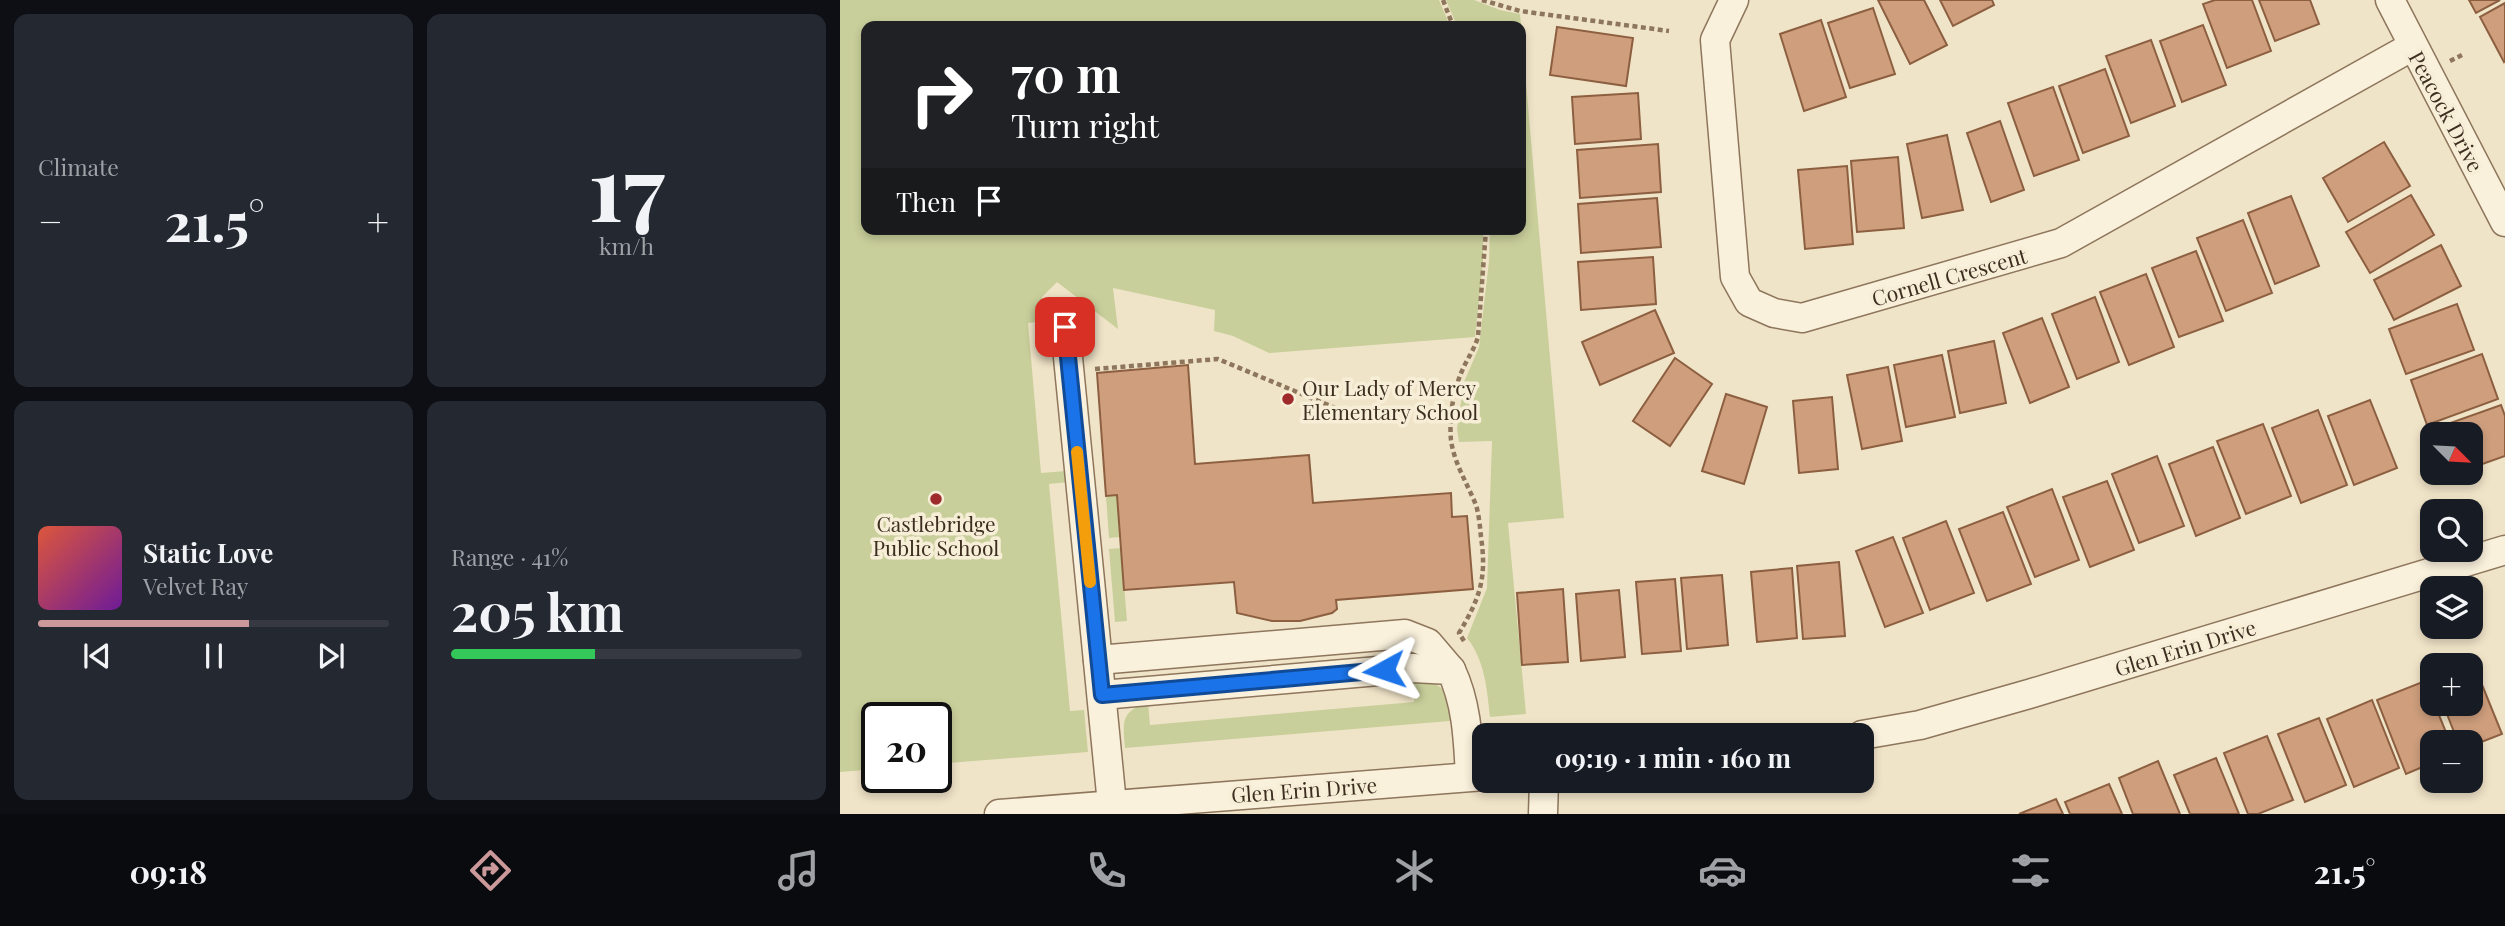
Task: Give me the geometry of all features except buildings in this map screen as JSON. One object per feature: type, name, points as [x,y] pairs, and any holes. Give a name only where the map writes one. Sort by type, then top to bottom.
[{"type":"street","name":"Cornell Crescent","points":[[1734,0],[1715,40],[1735,277],[1749,302],[1774,313],[1802,318],[2062,243],[2413,46]]},
{"type":"street","name":"Peacock Drive","points":[[2390,0],[2505,222]]},
{"type":"street","points":[[1065,327],[1112,804]]},
{"type":"street","name":"Glen Erin Drive","points":[[1874,733],[1920,724],[2029,694],[2505,550]]},
{"type":"street","points":[[1098,660],[1405,634],[1428,643],[1451,670],[1461,691],[1472,749]]},
{"type":"street","points":[[1102,695],[1409,668],[1451,670]]},
{"type":"street","name":"Glen Erin Drive","points":[[999,814],[1472,776]]},
{"type":"street","points":[[1543,814],[1544,793]]},
{"type":"path","points":[[1443,0],[1451,21]]},
{"type":"path","points":[[1482,0],[1520,11],[1669,31]]},
{"type":"path","points":[[2449,62],[2462,55]]},
{"type":"path","points":[[1468,647],[1459,633],[1476,605],[1483,582],[1484,559],[1477,508],[1458,465],[1451,440],[1452,410],[1462,371],[1473,353],[1478,337],[1486,235]]},
{"type":"path","points":[[1093,374],[1097,367],[1218,359],[1352,415],[1452,410]]},
{"type":"green space","name":"Castlebridge Public School","points":[[840,0],[1439,0],[1448,21],[861,21],[861,235],[1483,235],[1483,263],[1475,337],[1269,353],[1233,336],[1214,331],[1215,310],[1113,288],[1118,329],[1057,282],[1042,297],[1047,317],[1052,320],[1028,323],[1041,473],[1066,471],[1069,482],[1049,484],[1070,711],[1084,710],[1088,752],[952,763],[952,702],[861,702],[861,770],[840,772]]},
{"type":"green space","points":[[1446,0],[1474,0],[1520,14],[1521,21],[1455,21]]},
{"type":"green space","points":[[1526,83],[1564,518],[1508,523],[1526,714],[1490,717],[1481,666],[1467,638],[1487,588],[1492,441],[1459,442],[1457,429],[1464,382],[1479,347],[1490,235],[1526,235]]},
{"type":"green space","points":[[1117,495],[1120,537],[1109,538],[1106,496]]},
{"type":"green space","points":[[1121,548],[1127,621],[1115,622],[1109,549]]},
{"type":"green space","points":[[1413,681],[1431,683],[1443,690],[1449,702],[1450,721],[1125,748],[1125,719],[1132,710],[1148,703],[1150,725],[1414,702]]},
{"type":"slow traffic","points":[[1077,452],[1090,582]]},
{"type":"place","name":"Our Lady of Mercy Elementary School","points":[[1288,399]]},
{"type":"place","name":"Castlebridge Public School","points":[[936,499]]},
{"type":"route","points":[[1065,327],[1102,695],[1384,670]]}]
